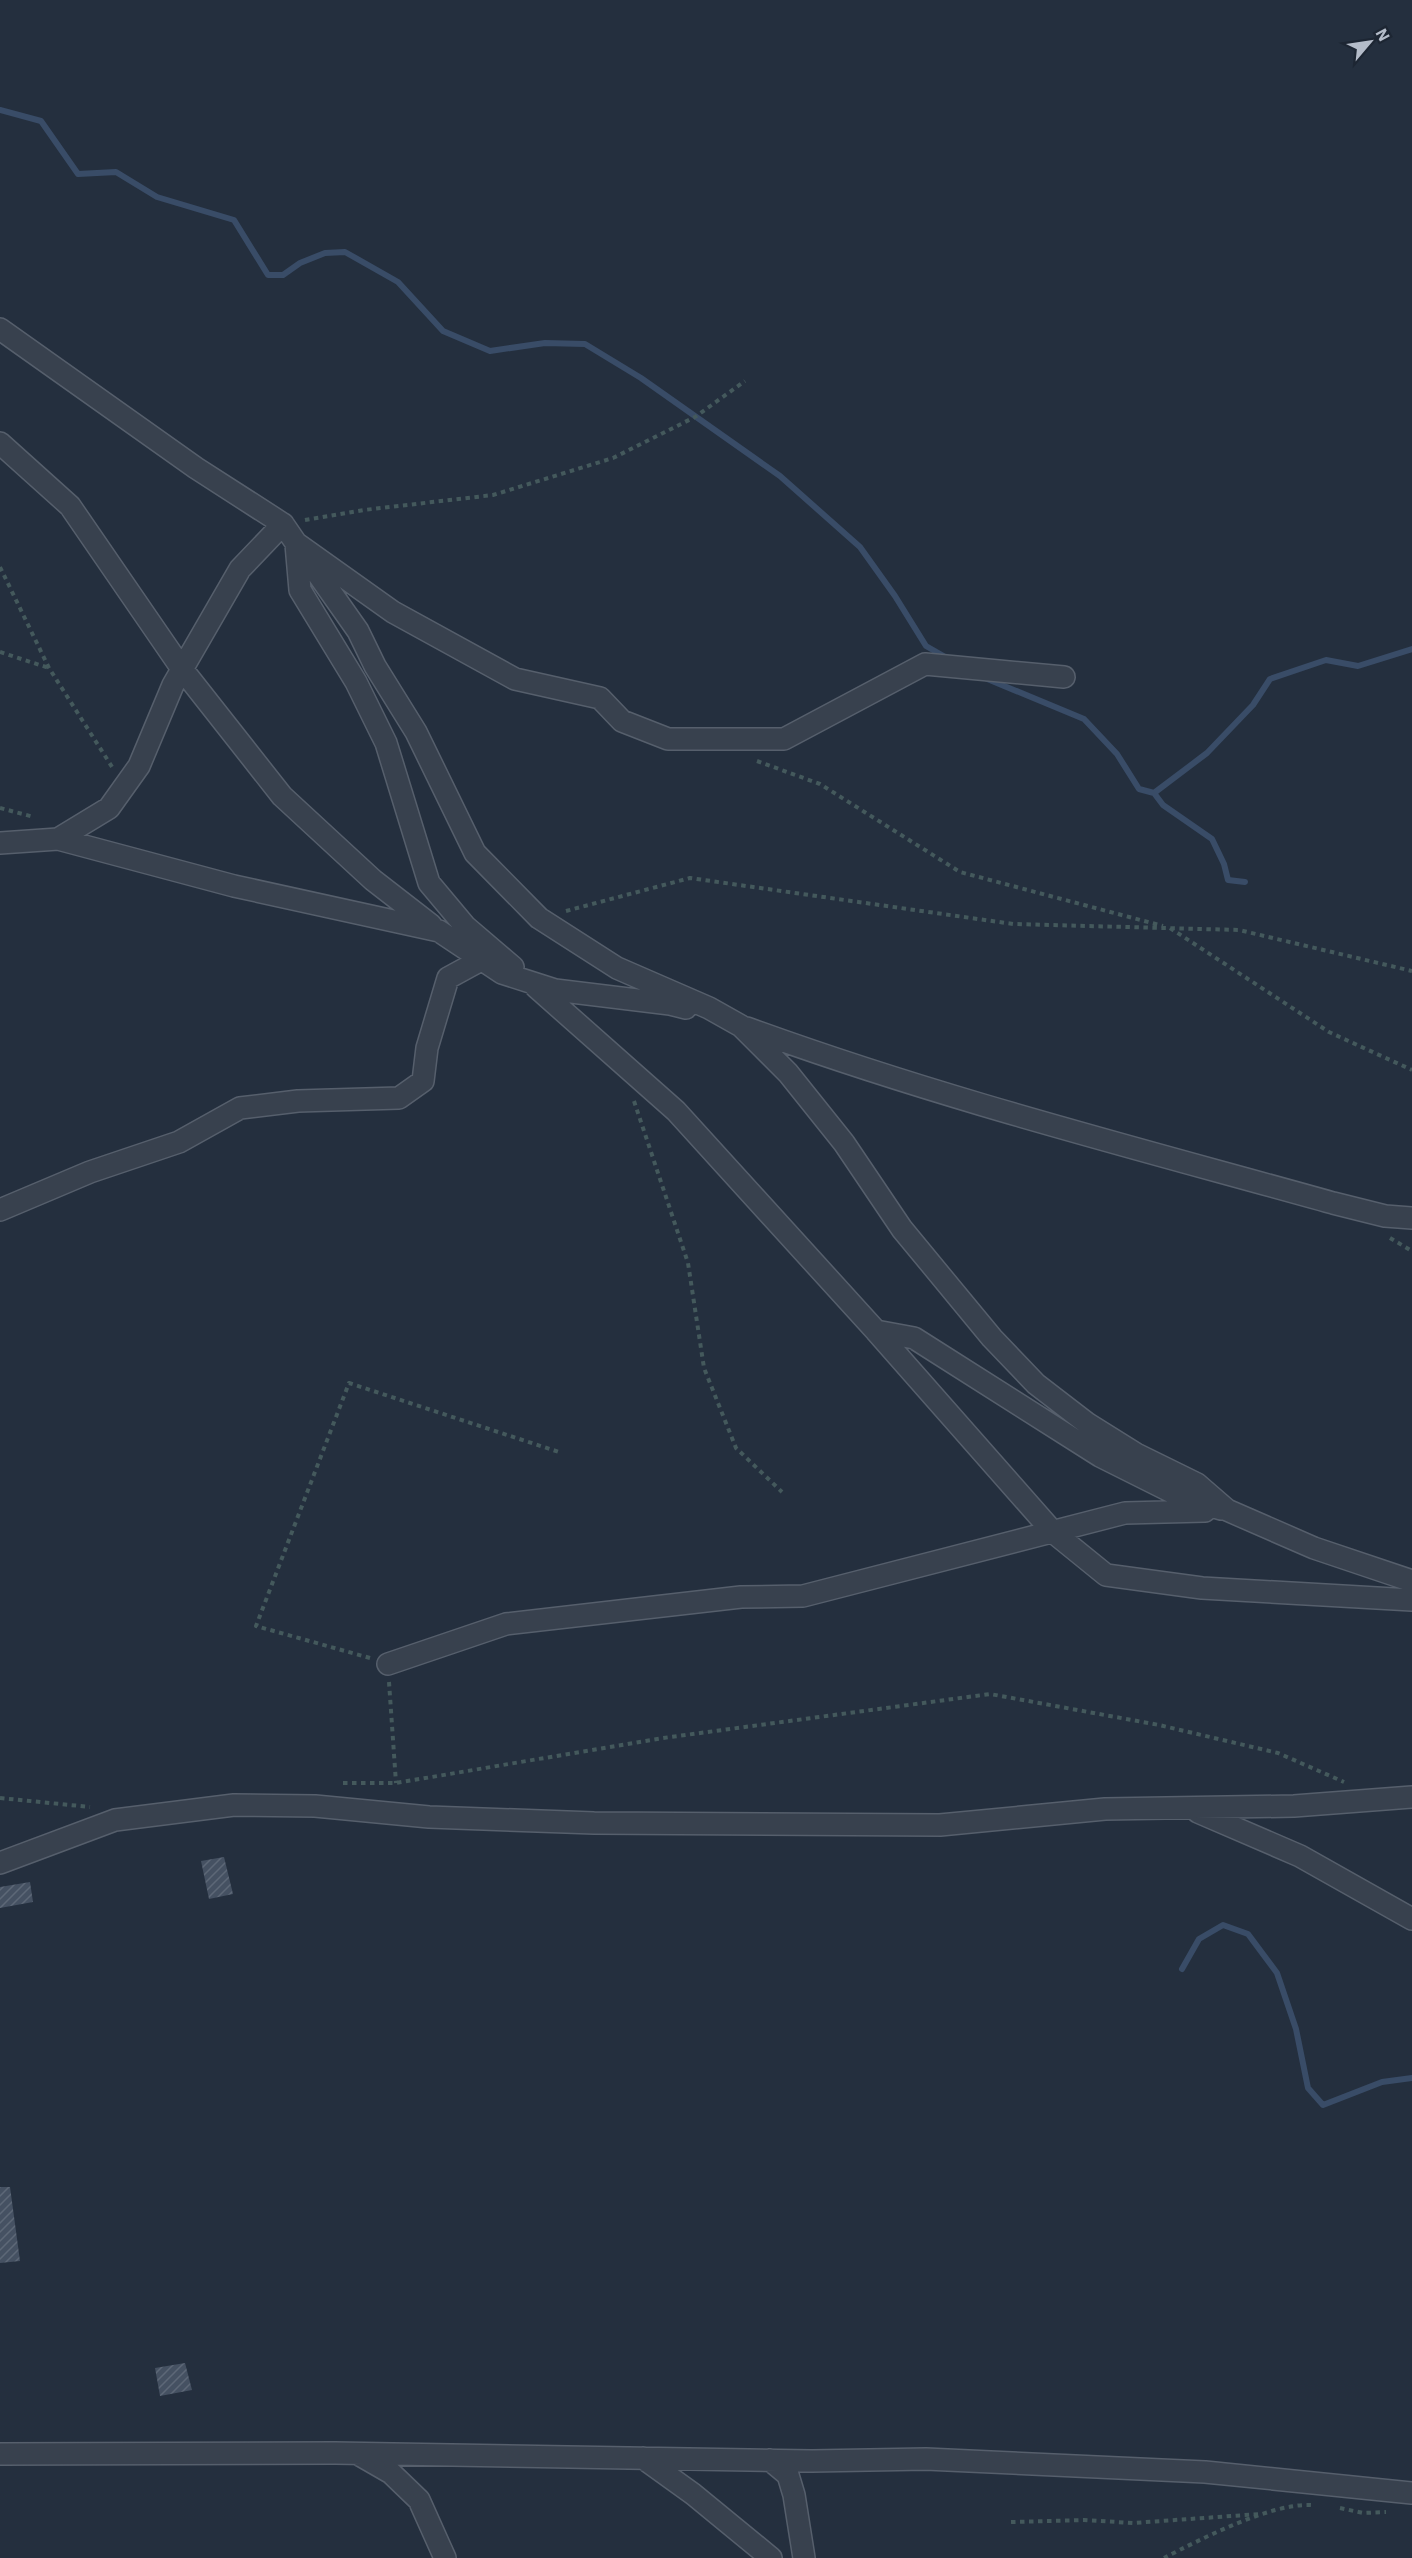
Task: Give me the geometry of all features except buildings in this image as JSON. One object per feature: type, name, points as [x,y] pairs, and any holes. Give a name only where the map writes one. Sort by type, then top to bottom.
[{"type":"street","points":[[0,329],[196,468],[283,524],[358,631],[375,666],[416,732],[475,853],[539,918],[617,968],[709,1008],[741,1026],[788,1073],[844,1143],[902,1229],[992,1338],[1036,1384],[1088,1424],[1136,1454],[1197,1484],[1227,1510]]},
{"type":"street","points":[[0,443],[70,506],[182,669],[282,796],[373,879],[440,932],[502,973],[555,990],[670,1004],[741,1026],[828,1059],[995,1109],[1333,1203],[1385,1216],[1412,1218]]},
{"type":"street","points":[[58,839],[109,808],[139,766],[182,669],[240,569],[283,524]]},
{"type":"street","points":[[296,543],[393,612],[515,679],[600,698],[622,721],[668,739],[784,739],[925,664],[1064,677]]},
{"type":"street","points":[[296,543],[300,590],[356,682],[386,743],[429,883],[465,926],[676,1112],[876,1331],[1053,1532],[1106,1575],[1202,1588],[1412,1600]]},
{"type":"street","points":[[0,843],[58,839],[234,886],[440,932]]},
{"type":"street","points":[[0,1210],[90,1172],[179,1142],[240,1108],[298,1101],[399,1098],[423,1081],[427,1048],[448,978],[481,960]]},
{"type":"street","points":[[876,1331],[914,1338],[1100,1456],[1184,1498],[1227,1510],[1314,1548],[1412,1581]]},
{"type":"street","points":[[388,1664],[506,1624],[741,1597],[803,1596],[1125,1514],[1227,1510]]},
{"type":"street","points":[[0,1863],[115,1820],[234,1805],[315,1806],[429,1817],[493,1820],[688,1824],[940,1825],[1105,1809],[1192,1809],[1367,1802],[1412,1797]]},
{"type":"street","points":[[1192,1809],[1300,1856],[1412,1919]]},
{"type":"street","points":[[356,2453],[391,2473],[419,2500],[445,2558]]},
{"type":"street","points":[[0,2454],[356,2453],[770,2460],[926,2459],[1205,2472],[1412,2493]]},
{"type":"street","points":[[642,2458],[693,2494],[771,2558]]},
{"type":"street","points":[[770,2460],[788,2475],[794,2494],[804,2558]]},
{"type":"path","points":[[283,524],[364,510],[493,495],[558,475],[623,453],[695,417],[745,381]]},
{"type":"path","points":[[0,567],[49,668],[124,787]]},
{"type":"path","points":[[0,652],[49,668]]},
{"type":"path","points":[[754,759],[820,784],[960,872],[1169,928],[1329,1032],[1412,1070]]},
{"type":"path","points":[[0,808],[34,817]]},
{"type":"path","points":[[539,918],[690,878],[1013,924],[1239,930],[1412,971]]},
{"type":"path","points":[[631,1093],[688,1263],[704,1368],[736,1448],[782,1492]]},
{"type":"path","points":[[396,1783],[388,1664],[256,1626],[349,1383],[559,1452]]},
{"type":"path","points":[[343,1783],[396,1783],[663,1738],[990,1694],[1159,1725],[1278,1753],[1353,1786]]},
{"type":"path","points":[[0,1798],[101,1808]]},
{"type":"path","points":[[1164,2558],[1203,2538],[1267,2514],[1296,2504],[1315,2505]]},
{"type":"path","points":[[1333,2506],[1362,2513],[1391,2512]]},
{"type":"path","points":[[1011,2522],[1084,2520],[1133,2523],[1267,2514]]},
{"type":"waterway","points":[[0,110],[41,121],[78,174],[116,172],[157,197],[234,220],[268,275],[283,275],[300,263],[325,253],[345,252],[398,282],[443,331],[490,351],[545,343],[585,344],[641,378],[780,476],[860,547],[895,596],[926,646],[947,658]]},
{"type":"waterway","points":[[985,678],[1084,719],[1117,754],[1139,789],[1154,793],[1207,753],[1253,705],[1270,679],[1326,660],[1358,666],[1412,649]]},
{"type":"waterway","points":[[1154,793],[1163,805],[1212,839],[1224,864],[1228,880],[1245,882]]},
{"type":"waterway","points":[[1182,1969],[1199,1939],[1223,1925],[1248,1934],[1277,1973],[1296,2029],[1308,2088],[1323,2105],[1382,2082],[1412,2078]]}]
